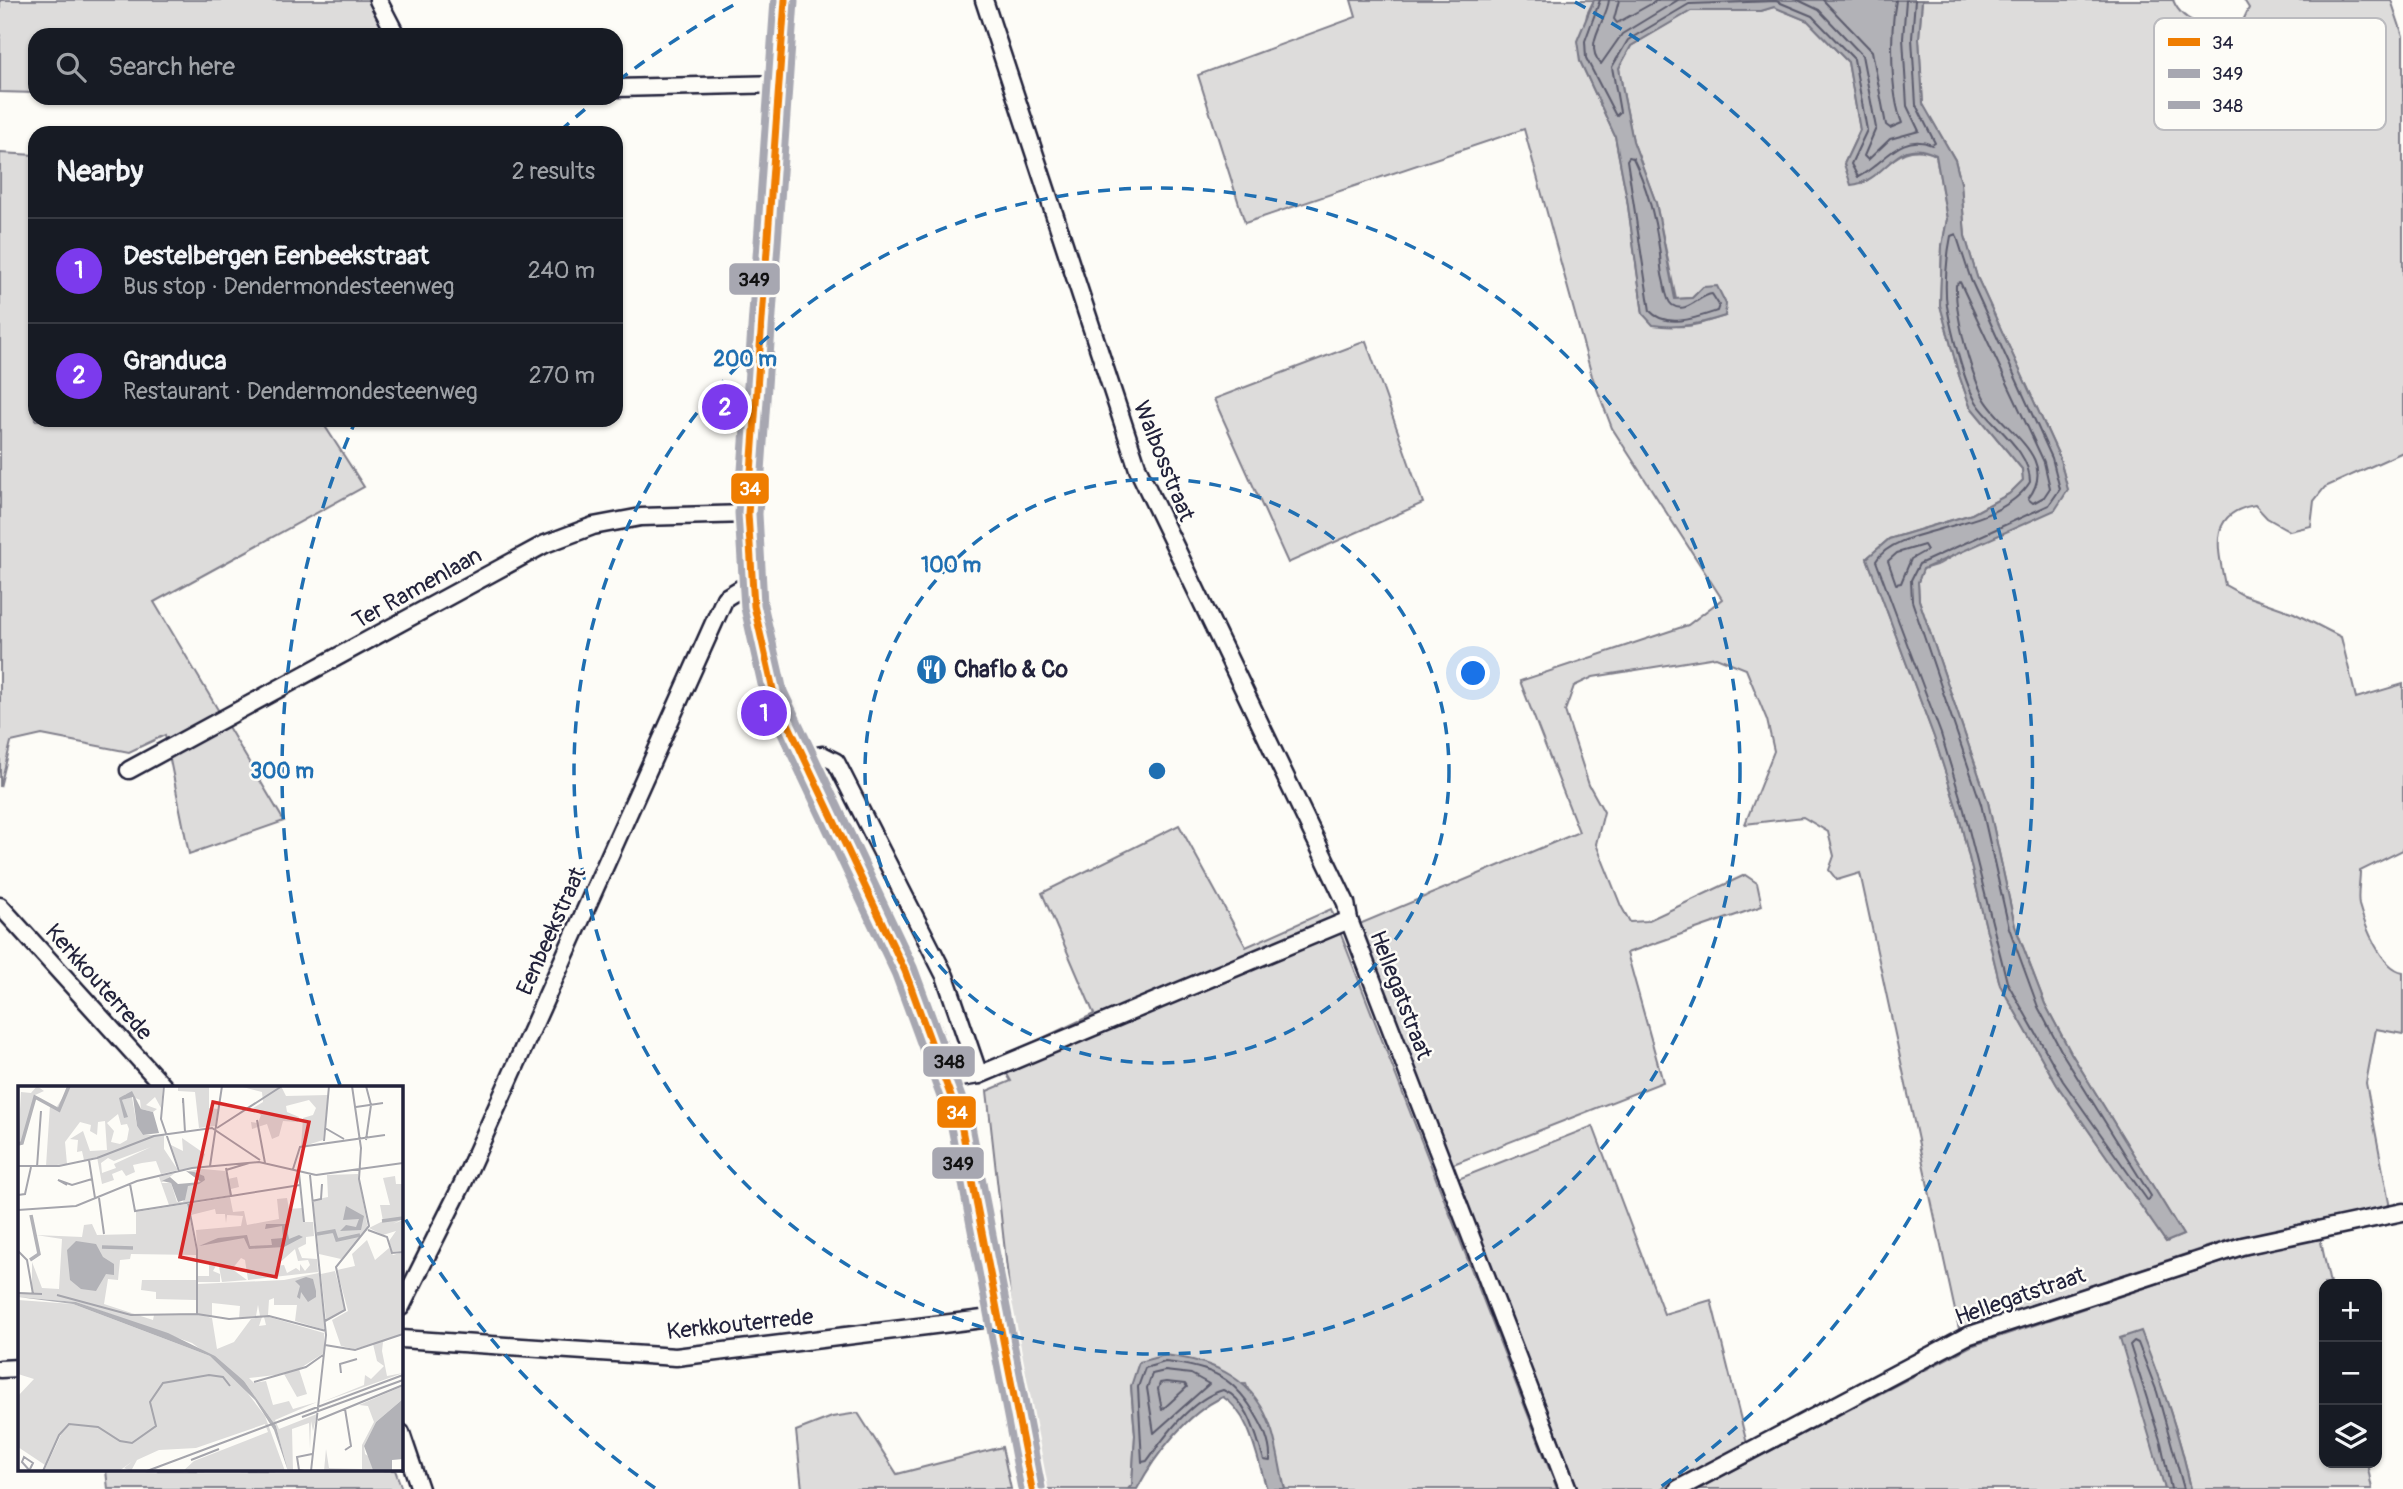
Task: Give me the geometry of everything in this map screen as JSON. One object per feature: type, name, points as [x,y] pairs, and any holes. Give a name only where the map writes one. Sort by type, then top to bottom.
[{"type":"main road","points":[[785,0],[748,514],[750,583],[761,645],[774,694],[886,930],[933,1037],[948,1080],[961,1124],[1032,1489]]},
{"type":"street","points":[[378,0],[392,28]]},
{"type":"street","name":"Walbosstraat","points":[[984,0],[1138,469],[1346,903],[1349,920]]},
{"type":"street","points":[[623,88],[780,84]]},
{"type":"street","name":"Ter Ramenlaan","points":[[130,770],[545,544],[593,526],[642,517],[748,514]]},
{"type":"street","name":"Eenbeekstraat","points":[[402,1305],[463,1183],[725,598],[750,583]]},
{"type":"street","points":[[803,758],[822,755],[836,762],[945,976],[979,1074]]},
{"type":"street","name":"Kerkkouterrede","points":[[0,906],[163,1086]]},
{"type":"street","name":"Hellegatstraat","points":[[948,1080],[979,1074],[1349,920],[1568,1489]]},
{"type":"street","name":"Hellegatstraat","points":[[1678,1489],[1967,1336],[2242,1246],[2403,1212]]},
{"type":"street","name":"Kerkkouterrede","points":[[402,1339],[676,1357],[999,1317]]},
{"type":"street","points":[[0,1369],[18,1368]]},
{"type":"street","points":[[402,1436],[420,1489]]},
{"type":"shaded area","points":[[0,0],[369,0],[383,28],[28,28],[28,93],[0,92]]},
{"type":"shaded area","points":[[1351,0],[1594,0],[1587,14],[1580,61],[1615,136],[1643,314],[1666,324],[1692,325],[1725,316],[1703,287],[1692,298],[1676,299],[1656,203],[1633,141],[1624,97],[1619,68],[1631,46],[1690,11],[1761,11],[1774,7],[1808,21],[1848,62],[1860,130],[1844,164],[1862,184],[1905,153],[1924,151],[1936,155],[1947,219],[1942,246],[1940,305],[1970,406],[2022,469],[2023,481],[2009,494],[1972,514],[1889,539],[1867,558],[1934,737],[1958,812],[2000,985],[2057,1085],[2166,1242],[2183,1235],[2071,1053],[2045,1004],[2015,926],[1988,802],[1919,600],[1918,582],[1923,569],[1939,564],[2068,490],[2059,456],[1977,277],[1965,236],[1961,183],[1955,160],[1923,105],[1919,38],[1922,0],[2173,0],[2187,18],[2154,18],[2154,130],[2386,130],[2386,18],[2244,18],[2249,8],[2244,0],[2391,0],[2403,36],[2403,452],[2325,487],[2314,501],[2311,526],[2290,531],[2267,518],[2255,505],[2240,509],[2229,516],[2219,534],[2225,585],[2243,595],[2294,613],[2341,637],[2356,698],[2403,684],[2403,850],[2360,871],[2358,897],[2362,914],[2381,955],[2395,969],[2403,972],[2403,1034],[2376,1029],[2366,1083],[2390,1208],[2231,1239],[1959,1329],[1860,873],[1837,880],[1829,870],[1834,856],[1828,832],[1803,817],[1745,824],[1774,751],[1767,720],[1746,669],[1716,657],[1593,677],[1574,686],[1565,711],[1589,785],[1604,812],[1596,844],[1630,922],[1647,921],[1745,875],[1757,883],[1762,906],[1627,953],[1663,1082],[1451,1165],[1357,925],[1579,832],[1520,681],[1688,625],[1722,599],[1612,428],[1592,376],[1524,129],[1245,223],[1198,75],[1356,17]]},
{"type":"shaded area","points":[[0,153],[28,155],[28,427],[325,427],[364,487],[154,602],[284,821],[189,854],[165,735],[129,752],[42,735],[11,742],[0,787]]},
{"type":"shaded area","points":[[1366,341],[1423,503],[1288,563],[1214,399]]},
{"type":"shaded area","points":[[1179,825],[1246,947],[1331,909],[1557,1489],[1285,1489],[1246,1384],[1131,1386],[1135,1435],[1132,1485],[1128,1489],[1047,1489],[1028,1416],[1010,1296],[987,1091],[1011,1081],[998,1059],[1094,1014],[1042,893]]},
{"type":"shaded area","points":[[1593,1126],[1664,1314],[1711,1300],[1747,1444],[1661,1489],[1578,1489],[1458,1179]]},
{"type":"shaded area","points":[[2320,1237],[2329,1279],[2319,1279],[2319,1468],[2368,1468],[2372,1489],[2191,1489],[2169,1409],[2140,1331],[2154,1444],[2165,1489],[1697,1489],[1971,1346],[2241,1256]]},
{"type":"shaded area","points":[[858,1413],[897,1474],[1002,1447],[1011,1489],[802,1489],[796,1431],[832,1417]]},
{"type":"shaded area","points":[[106,1472],[396,1472],[402,1489],[108,1489]]},
{"type":"water","points":[[1594,0],[1922,0],[1919,38],[1923,104],[1955,160],[1961,183],[1965,236],[1977,277],[2059,456],[2068,490],[2055,510],[1923,569],[1918,582],[1919,600],[1988,802],[2015,926],[2045,1004],[2071,1053],[2183,1235],[2166,1242],[2057,1085],[2000,985],[1958,812],[1934,737],[1867,558],[1889,539],[1972,514],[2009,494],[2023,480],[2022,469],[1970,406],[1940,305],[1942,246],[1947,219],[1936,155],[1922,150],[1910,150],[1900,154],[1864,182],[1851,185],[1844,164],[1860,130],[1848,62],[1808,21],[1774,7],[1761,11],[1691,11],[1631,46],[1619,68],[1624,97],[1633,141],[1656,203],[1675,299],[1692,298],[1703,287],[1717,286],[1726,304],[1725,316],[1716,319],[1681,326],[1653,325],[1643,314],[1615,136],[1580,61],[1577,41]]},
{"type":"water","points":[[2141,1331],[2176,1429],[2191,1489],[2165,1489],[2120,1338]]},
{"type":"water","points":[[1165,1355],[1217,1368],[1244,1386],[1256,1398],[1272,1431],[1285,1489],[1267,1489],[1247,1426],[1233,1405],[1223,1397],[1185,1424],[1163,1449],[1137,1489],[1128,1489],[1132,1485],[1135,1435],[1131,1386],[1139,1362]]},
{"type":"transit line","name":"349","points":[[774,0],[738,513],[744,608],[764,698],[895,975],[951,1127],[1021,1489]]},
{"type":"transit line","name":"34","points":[[785,0],[748,514],[754,606],[774,694],[905,971],[961,1124],[1032,1489]]},
{"type":"transit line","name":"348","points":[[795,1],[759,514],[764,604],[784,691],[914,967],[971,1121],[1042,1487]]},
{"type":"place","name":"Granduca","points":[[725,407]]},
{"type":"place","name":"Chaflo & Co","points":[[931,669]]},
{"type":"place","name":"Destelbergen Eenbeekstraat","points":[[764,713]]}]
